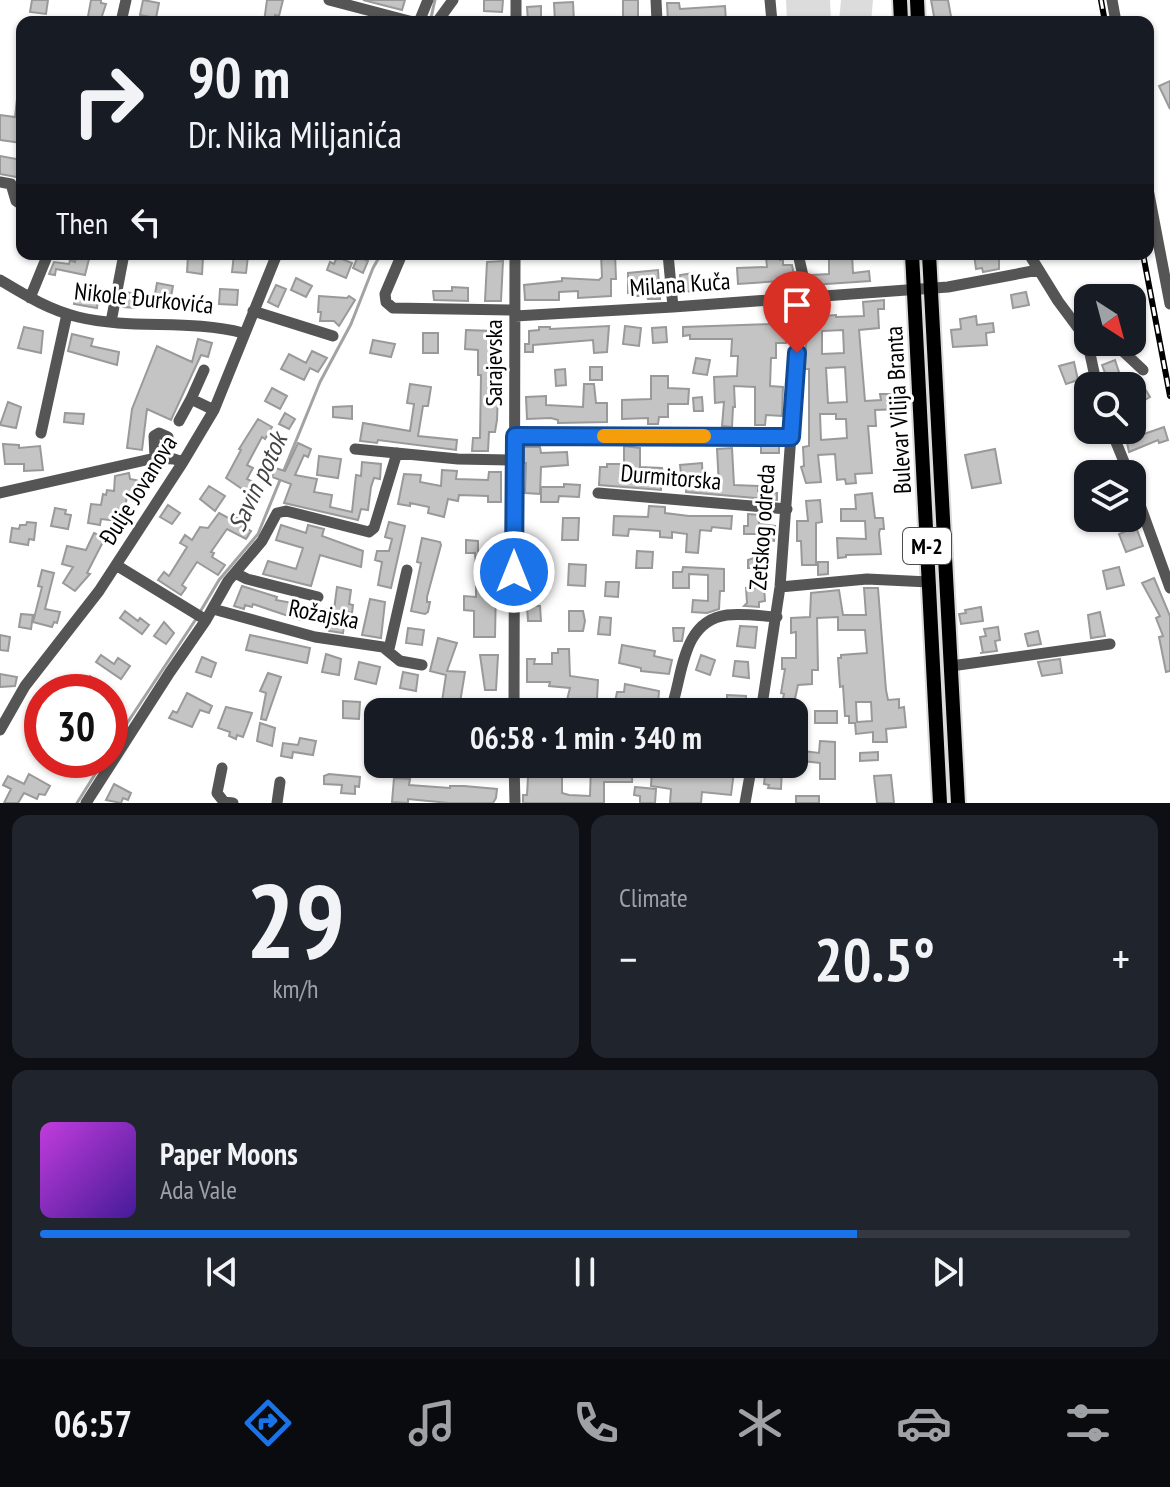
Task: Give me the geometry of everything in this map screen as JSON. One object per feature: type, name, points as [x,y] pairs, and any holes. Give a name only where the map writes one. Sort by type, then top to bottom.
[{"type":"main road","name":"Bulevar Vilija Branta","points":[[912,260],[940,803]]},
{"type":"main road","name":"Bulevar Vilija Branta","points":[[929,260],[958,803]]},
{"type":"street","points":[[329,0],[390,16]]},
{"type":"street","points":[[0,182],[11,184],[16,201]]},
{"type":"street","points":[[1154,220],[1170,304]]},
{"type":"street","points":[[30,298],[46,260]]},
{"type":"street","points":[[111,322],[123,260]]},
{"type":"street","name":"Đulje Jovanova","points":[[0,730],[25,686],[116,565],[214,410],[274,260]]},
{"type":"street","name":"Milana Kuča","points":[[399,260],[385,294],[386,302],[393,308],[515,313],[673,307],[931,288],[956,280],[1038,270]]},
{"type":"street","name":"Sarajevska","points":[[514,698],[515,260]]},
{"type":"street","points":[[669,260],[673,307]]},
{"type":"street","name":"Zetskog odreda","points":[[763,698],[777,617],[787,509],[804,280],[799,260]]},
{"type":"street","points":[[1032,260],[1074,318]]},
{"type":"street","name":"Nikole Đurkovića","points":[[0,280],[30,298],[67,314],[111,322],[220,328],[243,333]]},
{"type":"street","points":[[253,311],[333,336]]},
{"type":"street","points":[[41,433],[67,314]]},
{"type":"street","points":[[1128,356],[1143,370]]},
{"type":"street","points":[[179,421],[204,370]]},
{"type":"street","points":[[191,399],[214,410]]},
{"type":"street","points":[[155,458],[154,436],[159,433],[168,437]]},
{"type":"street","points":[[515,436],[791,437]]},
{"type":"street","points":[[355,449],[458,459],[515,460]]},
{"type":"street","points":[[86,803],[170,672],[200,616],[213,609],[235,573],[262,541],[275,516],[282,511],[369,532],[374,528],[397,453]]},
{"type":"street","points":[[0,493],[155,458],[183,462]]},
{"type":"street","name":"Durmitorska","points":[[598,493],[787,509]]},
{"type":"street","points":[[1146,522],[1170,588]]},
{"type":"street","points":[[116,565],[200,616]]},
{"type":"street","points":[[389,649],[407,570]]},
{"type":"street","points":[[235,573],[247,579],[318,597]]},
{"type":"street","points":[[780,587],[867,579],[929,582]]},
{"type":"street","name":"Rožajska","points":[[213,609],[315,637],[389,649],[400,661],[422,665]]},
{"type":"street","points":[[674,698],[685,654],[694,636],[704,626],[728,615],[777,617]]},
{"type":"street","points":[[951,666],[1110,644]]},
{"type":"street","points":[[222,768],[217,793],[224,802],[233,803]]},
{"type":"street","points":[[514,778],[515,803]]},
{"type":"street","points":[[745,803],[749,778]]},
{"type":"street","points":[[277,803],[280,782]]},
{"type":"shaded area","points":[[786,0],[830,0],[831,16],[787,16]]},
{"type":"shaded area","points":[[841,0],[873,0],[872,16],[840,16]]},
{"type":"building","points":[[32,0],[48,0],[46,14],[30,12]]},
{"type":"building","points":[[91,0],[101,0],[106,4],[102,16],[88,16]]},
{"type":"building","points":[[143,0],[159,3],[156,16],[140,15]]},
{"type":"building","points":[[267,0],[283,0],[279,16],[265,16]]},
{"type":"building","points":[[363,0],[405,0],[402,10]]},
{"type":"building","points":[[484,0],[503,0],[502,12],[484,11]]},
{"type":"building","points":[[623,0],[638,0],[638,16],[623,16]]},
{"type":"building","points":[[931,0],[948,0],[951,16],[934,16]]},
{"type":"building","points":[[573,2],[574,16],[555,16],[554,3]]},
{"type":"building","points":[[667,3],[679,3],[680,9],[725,6],[726,16],[668,16]]},
{"type":"building","points":[[541,6],[541,16],[528,16],[527,7]]},
{"type":"building","points":[[1170,81],[1170,109],[1159,86]]},
{"type":"building","points":[[16,108],[16,142],[0,140],[0,115],[15,117]]},
{"type":"building","points":[[0,156],[16,159],[16,177],[0,174]]},
{"type":"building","points":[[89,260],[85,275],[56,269],[55,275],[49,274],[54,262]]},
{"type":"building","points":[[188,260],[203,260],[202,274],[187,272]]},
{"type":"building","points":[[233,260],[248,260],[246,273],[232,272]]},
{"type":"building","points":[[336,260],[352,263],[346,278],[327,270],[330,262],[334,264]]},
{"type":"building","points":[[356,260],[368,261],[363,273],[353,268]]},
{"type":"building","points":[[601,260],[615,260],[616,279],[611,279],[611,296],[578,298],[578,291],[559,292],[559,300],[525,300],[524,285],[562,281],[562,278],[599,280],[602,277]]},
{"type":"building","points":[[766,260],[783,260],[783,265],[792,265],[795,280],[782,285],[781,281],[738,284],[737,268],[767,267]]},
{"type":"building","points":[[829,260],[852,260],[853,273],[869,271],[870,281],[812,285],[812,275],[829,274]]},
{"type":"building","points":[[975,260],[999,260],[999,269],[983,272],[982,268],[976,269]]},
{"type":"building","points":[[503,261],[501,301],[485,301],[487,262]]},
{"type":"building","points":[[658,270],[660,299],[628,293],[628,273]]},
{"type":"building","points":[[694,273],[695,291],[681,292],[680,275]]},
{"type":"building","points":[[296,278],[312,286],[306,297],[291,290]]},
{"type":"building","points":[[157,283],[173,286],[170,302],[154,299]]},
{"type":"building","points":[[276,285],[286,289],[278,307],[268,302]]},
{"type":"building","points":[[452,287],[468,288],[468,301],[434,300],[433,291],[452,291]]},
{"type":"building","points":[[77,288],[99,294],[97,308],[74,304]]},
{"type":"building","points":[[220,289],[238,290],[237,305],[219,304]]},
{"type":"building","points":[[125,292],[138,294],[137,308],[123,307]]},
{"type":"building","points":[[1026,292],[1029,305],[1013,308],[1011,295]]},
{"type":"building","points":[[319,296],[349,296],[355,300],[339,326],[334,321],[320,321]]},
{"type":"building","points":[[884,300],[884,309],[878,309],[879,328],[859,330],[865,401],[881,400],[880,394],[900,394],[901,409],[875,410],[876,426],[868,426],[872,473],[855,474],[856,483],[846,484],[845,479],[837,480],[835,454],[818,455],[821,482],[806,483],[801,467],[804,466],[803,447],[809,446],[809,369],[804,369],[809,334],[808,312],[821,311],[821,316],[864,316],[863,302]],"holes":[[[843,330],[844,353],[822,354],[822,331]],[[845,367],[847,402],[828,403],[826,368]],[[820,414],[836,414],[836,419],[846,419],[847,438],[821,440]]]},
{"type":"building","points":[[976,316],[977,325],[993,323],[994,332],[986,333],[987,345],[953,347],[951,330],[961,329],[960,319]]},
{"type":"building","points":[[772,320],[781,320],[781,324],[786,324],[786,343],[776,343],[776,358],[771,358],[770,386],[783,387],[782,416],[766,415],[765,425],[755,425],[755,387],[734,386],[732,427],[722,426],[724,402],[715,403],[714,377],[737,376],[738,356],[731,356],[732,339],[690,339],[690,335],[683,336],[683,327],[772,324]]},
{"type":"building","points":[[609,326],[607,352],[594,353],[593,340],[533,345],[533,352],[525,352],[525,344],[529,344],[529,331],[539,330],[539,327]]},
{"type":"building","points":[[625,326],[641,328],[639,346],[623,344]]},
{"type":"building","points":[[24,327],[43,331],[41,353],[18,348]]},
{"type":"building","points":[[666,327],[667,342],[653,343],[652,328]]},
{"type":"building","points":[[466,330],[493,331],[491,359],[494,359],[498,393],[497,420],[495,432],[489,432],[488,451],[472,451],[473,438],[480,438],[481,375],[478,375],[478,350],[465,349]]},
{"type":"building","points":[[423,333],[438,333],[438,353],[423,353]]},
{"type":"building","points":[[72,334],[93,339],[91,346],[119,352],[117,365],[68,351]]},
{"type":"building","points":[[198,339],[212,343],[208,357],[201,355],[171,420],[147,409],[142,450],[127,448],[132,409],[157,346],[192,362]]},
{"type":"building","points":[[373,340],[395,344],[391,357],[370,353]]},
{"type":"building","points":[[312,351],[327,358],[318,372],[310,368],[304,380],[281,369],[289,354],[306,363]]},
{"type":"building","points":[[696,358],[710,360],[707,375],[693,373]]},
{"type":"building","points":[[1115,360],[1119,372],[1105,372],[1102,365]]},
{"type":"building","points":[[1074,362],[1074,381],[1066,384],[1059,366]]},
{"type":"building","points":[[590,367],[602,367],[602,380],[590,380]]},
{"type":"building","points":[[565,369],[566,385],[556,386],[555,370]]},
{"type":"building","points":[[651,376],[668,376],[668,388],[689,389],[688,404],[668,404],[668,417],[659,417],[658,424],[648,424],[648,418],[622,419],[622,400],[651,399]]},
{"type":"building","points":[[410,384],[431,387],[428,406],[423,406],[418,436],[457,440],[456,450],[378,440],[377,443],[360,441],[363,423],[410,431],[414,404],[407,403]]},
{"type":"building","points":[[584,384],[594,384],[596,403],[607,403],[607,422],[558,423],[558,420],[551,418],[527,419],[526,397],[546,396],[546,405],[583,407]]},
{"type":"building","points":[[272,388],[287,396],[280,409],[265,401]]},
{"type":"building","points":[[702,397],[703,411],[694,411],[693,398]]},
{"type":"building","points":[[8,402],[21,407],[16,428],[0,425]]},
{"type":"building","points":[[352,406],[352,419],[333,417],[333,407]]},
{"type":"building","points":[[65,413],[84,414],[83,424],[64,422]]},
{"type":"building","points":[[285,413],[295,419],[289,429],[279,424]]},
{"type":"building","points":[[258,419],[272,427],[265,439],[262,437],[247,465],[253,468],[247,479],[257,484],[251,495],[226,478]]},
{"type":"building","points":[[1164,427],[1168,440],[1159,443],[1158,440],[1129,452],[1127,444],[1146,444],[1146,433]]},
{"type":"building","points":[[298,443],[311,449],[308,457],[304,455],[295,475],[317,479],[314,492],[332,495],[330,507],[352,512],[356,475],[361,476],[362,462],[381,464],[380,479],[374,478],[371,487],[368,510],[361,509],[358,520],[284,503],[291,484],[272,477],[275,468],[285,471]]},
{"type":"building","points":[[3,444],[19,445],[19,448],[40,446],[43,470],[24,471],[24,464],[5,464]]},
{"type":"building","points":[[761,445],[779,445],[779,453],[761,453]]},
{"type":"building","points":[[624,446],[640,448],[640,467],[662,468],[665,484],[661,484],[661,490],[599,485],[600,467],[624,464]]},
{"type":"building","points":[[523,447],[540,447],[541,453],[567,452],[568,465],[541,467],[540,494],[525,493]]},
{"type":"building","points":[[732,448],[734,485],[758,486],[758,491],[777,493],[777,500],[686,492],[688,474],[681,474],[680,465],[702,463],[703,486],[719,486],[717,449]]},
{"type":"building","points":[[995,449],[1001,483],[972,488],[965,455]]},
{"type":"building","points":[[319,456],[341,459],[338,478],[317,475]]},
{"type":"building","points":[[442,470],[457,471],[456,479],[488,480],[489,472],[501,472],[501,502],[488,502],[488,496],[459,495],[458,501],[448,499],[444,517],[428,513],[429,507],[398,504],[404,474],[421,475],[420,482],[441,486]]},
{"type":"building","points":[[129,473],[130,479],[146,482],[143,498],[127,495],[125,510],[118,509],[117,521],[101,519],[100,525],[88,523],[91,504],[101,505],[103,494],[106,495],[107,490],[114,491],[115,476]]},
{"type":"building","points":[[564,484],[580,485],[579,497],[559,496],[558,502],[541,502],[541,487],[564,487]]},
{"type":"building","points":[[209,486],[225,496],[215,511],[200,499]]},
{"type":"building","points":[[872,493],[875,518],[883,518],[884,529],[880,529],[879,533],[881,554],[838,558],[837,538],[866,539],[865,521],[841,521],[841,509],[856,509],[855,495]]},
{"type":"building","points":[[820,500],[822,522],[816,523],[816,565],[802,565],[797,521],[808,521],[806,501]]},
{"type":"building","points":[[168,505],[180,513],[172,524],[160,517]]},
{"type":"building","points":[[649,506],[665,507],[665,513],[689,516],[732,516],[731,529],[712,527],[711,531],[700,530],[698,553],[686,552],[687,534],[672,532],[672,538],[660,537],[660,531],[629,529],[628,536],[613,535],[614,516],[648,517]]},
{"type":"building","points":[[55,508],[66,510],[65,514],[71,515],[68,529],[51,526]]},
{"type":"building","points":[[219,513],[232,520],[234,516],[241,520],[239,524],[251,531],[246,539],[227,529],[211,552],[214,553],[212,557],[225,565],[218,575],[197,562],[182,585],[186,588],[181,595],[158,580],[164,572],[169,576],[187,547],[180,543],[185,535],[192,540],[200,527],[208,528]]},
{"type":"building","points":[[748,514],[759,515],[759,524],[775,526],[774,541],[762,540],[763,534],[744,534]]},
{"type":"building","points":[[563,518],[579,518],[578,540],[562,540]]},
{"type":"building","points":[[27,522],[36,523],[34,540],[29,539],[28,545],[10,542],[12,528],[19,529]]},
{"type":"building","points":[[389,522],[405,526],[391,588],[378,585],[382,562],[375,560],[377,551],[389,551],[392,539],[385,537]]},
{"type":"building","points":[[281,525],[306,533],[308,525],[324,529],[322,536],[363,551],[361,567],[320,555],[311,586],[263,574],[268,561],[296,569],[303,548],[276,540]]},
{"type":"building","points":[[1138,532],[1143,546],[1126,552],[1119,534]]},
{"type":"building","points":[[94,533],[105,538],[87,573],[90,574],[75,591],[63,583],[73,567],[62,564],[67,546],[86,550]]},
{"type":"building","points":[[422,538],[440,542],[441,545],[427,597],[427,602],[430,602],[428,612],[425,614],[411,611],[421,563],[417,562]]},
{"type":"building","points":[[466,540],[478,541],[478,551],[495,554],[495,569],[483,569],[483,564],[476,565],[475,553],[466,553]]},
{"type":"building","points":[[754,550],[767,550],[766,568],[748,568],[748,560],[754,558]]},
{"type":"building","points":[[637,551],[653,552],[652,568],[636,568]]},
{"type":"building","points":[[818,562],[828,562],[828,574],[818,575]]},
{"type":"building","points":[[569,564],[586,565],[585,586],[568,585]]},
{"type":"building","points":[[683,567],[724,569],[724,591],[720,591],[719,609],[707,613],[692,612],[693,600],[708,601],[708,575],[689,574],[689,588],[673,588],[673,572],[682,572]]},
{"type":"building","points":[[1119,567],[1124,585],[1107,589],[1103,571]]},
{"type":"building","points":[[42,570],[54,573],[45,609],[60,612],[57,623],[54,622],[52,627],[33,622],[42,587],[38,586]]},
{"type":"building","points":[[1154,578],[1170,616],[1170,671],[1166,672],[1159,637],[1163,636],[1156,618],[1160,616],[1142,583]]},
{"type":"building","points":[[606,582],[619,582],[618,597],[605,596]]},
{"type":"building","points":[[242,586],[277,597],[276,600],[303,605],[300,620],[253,604],[252,607],[245,605],[244,609],[234,606]]},
{"type":"building","points":[[496,586],[495,637],[474,637],[474,611],[464,610],[464,596],[476,597],[476,587]]},
{"type":"building","points":[[337,587],[351,590],[349,604],[353,605],[352,613],[346,612],[343,633],[329,631],[331,617],[326,616],[326,609],[334,610]]},
{"type":"building","points":[[764,587],[765,601],[759,602],[759,607],[744,606],[747,603],[746,588]]},
{"type":"building","points":[[864,588],[878,588],[888,700],[899,699],[899,708],[904,707],[906,727],[886,729],[887,742],[873,742],[873,732],[856,734],[855,723],[849,723],[849,716],[845,716],[838,658],[841,655],[867,653],[865,630],[838,630],[838,617],[817,618],[818,670],[812,670],[812,684],[798,685],[795,698],[783,698],[781,693],[785,669],[782,669],[782,658],[796,658],[796,632],[791,633],[791,618],[810,617],[811,593],[839,590],[843,615],[866,615]],"holes":[[[856,702],[871,702],[872,721],[857,722]]]},
{"type":"building","points":[[370,599],[385,602],[381,638],[362,635]]},
{"type":"building","points":[[527,606],[540,606],[541,621],[528,621]]},
{"type":"building","points":[[981,607],[983,621],[961,624],[959,614]]},
{"type":"building","points":[[125,611],[149,625],[142,634],[120,618]]},
{"type":"building","points":[[569,611],[583,611],[583,631],[569,631]]},
{"type":"building","points":[[1100,612],[1105,636],[1091,638],[1088,615]]},
{"type":"building","points":[[21,614],[33,615],[31,629],[19,627]]},
{"type":"building","points":[[600,617],[611,618],[610,635],[598,634]]},
{"type":"building","points":[[164,622],[174,633],[166,644],[154,636]]},
{"type":"building","points":[[740,626],[757,627],[755,648],[737,646]]},
{"type":"building","points":[[998,627],[1000,640],[995,641],[997,651],[983,653],[980,637],[986,636],[984,629]]},
{"type":"building","points":[[408,628],[424,630],[422,645],[406,643]]},
{"type":"building","points":[[673,628],[684,628],[682,641],[674,641]]},
{"type":"building","points":[[1038,631],[1041,644],[1028,646],[1025,634]]},
{"type":"building","points":[[0,635],[10,637],[8,651],[0,650]]},
{"type":"building","points":[[250,635],[310,648],[307,663],[246,650]]},
{"type":"building","points":[[438,638],[457,643],[447,671],[465,672],[461,698],[443,698],[446,675],[430,671]]},
{"type":"building","points":[[622,645],[655,651],[654,656],[672,660],[669,674],[641,671],[641,668],[619,663]]},
{"type":"building","points":[[558,649],[569,649],[570,676],[598,680],[597,698],[568,698],[570,688],[549,686],[550,682],[527,682],[527,659],[535,659],[534,664],[552,664],[552,653],[558,653]]},
{"type":"building","points":[[326,654],[341,659],[339,675],[322,672]]},
{"type":"building","points":[[101,655],[114,664],[118,658],[130,666],[124,674],[114,674],[96,662]]},
{"type":"building","points":[[480,655],[498,655],[496,690],[485,690]]},
{"type":"building","points":[[701,655],[715,660],[710,675],[696,670]]},
{"type":"building","points":[[202,657],[216,663],[211,677],[196,672]]},
{"type":"building","points":[[1060,659],[1062,673],[1042,676],[1038,662]]},
{"type":"building","points":[[735,661],[748,662],[749,678],[733,676]]},
{"type":"building","points":[[359,662],[380,667],[376,684],[355,679]]},
{"type":"building","points":[[403,672],[418,675],[416,691],[400,688]]},
{"type":"building","points":[[268,673],[281,677],[266,720],[261,719],[266,693],[260,691]]},
{"type":"building","points":[[0,674],[17,677],[15,686],[0,687]]},
{"type":"building","points":[[625,684],[659,691],[658,698],[616,698],[617,692],[624,692]]},
{"type":"building","points":[[187,693],[212,706],[209,713],[200,710],[192,727],[169,718],[173,711],[177,713]]},
{"type":"building","points":[[727,695],[746,696],[746,698],[727,698]]},
{"type":"building","points":[[343,701],[360,702],[359,719],[343,718]]},
{"type":"building","points":[[226,707],[252,713],[243,737],[237,735],[236,739],[229,736],[230,732],[218,728]]},
{"type":"building","points":[[815,711],[837,711],[837,723],[815,723]]},
{"type":"building","points":[[260,723],[275,728],[272,746],[257,741]]},
{"type":"building","points":[[300,738],[316,741],[313,755],[293,752],[292,758],[281,756],[283,743],[298,745]]},
{"type":"building","points":[[820,741],[835,742],[835,779],[820,779],[820,763],[808,762],[808,752],[819,753]]},
{"type":"building","points":[[878,752],[878,760],[860,761],[860,753]]},
{"type":"building","points":[[891,775],[894,803],[877,803],[874,776]]},
{"type":"building","points":[[8,776],[24,784],[27,778],[36,778],[50,786],[45,795],[39,794],[37,799],[24,793],[18,803],[4,803],[11,789],[3,785]]},
{"type":"building","points":[[324,776],[360,777],[355,794],[341,793],[342,785],[324,784]]},
{"type":"building","points":[[394,778],[410,779],[409,785],[497,789],[493,803],[408,799],[408,803],[392,802]]},
{"type":"building","points":[[528,778],[562,778],[562,793],[590,796],[591,778],[632,778],[632,782],[604,782],[604,803],[523,803],[523,795],[527,795]]},
{"type":"building","points":[[651,778],[733,778],[731,795],[702,792],[701,803],[670,803],[671,789],[651,786]]},
{"type":"building","points":[[765,778],[782,778],[781,789],[768,788],[769,785],[764,784]]},
{"type":"building","points":[[114,784],[131,793],[128,800],[123,798],[121,803],[106,800]]},
{"type":"building","points":[[635,787],[656,789],[655,803],[640,803],[640,796],[634,795]]},
{"type":"building","points":[[796,796],[819,796],[819,803],[796,803]]},
{"type":"waterway","name":"Savin potok","points":[[431,16],[435,0]]},
{"type":"waterway","name":"Savin potok","points":[[200,612],[219,580],[258,534],[320,382],[351,324],[378,260]]},
{"type":"waterway","name":"Savin potok","points":[[128,722],[196,619]]},
{"type":"waterway","name":"Savin potok","points":[[77,803],[93,778]]},
{"type":"railway","points":[[1101,0],[1104,16]]},
{"type":"railway","points":[[1144,260],[1170,396]]},
{"type":"slow traffic","points":[[604,436],[704,436]]},
{"type":"route","points":[[514,572],[515,436],[791,437],[797,353]]}]
